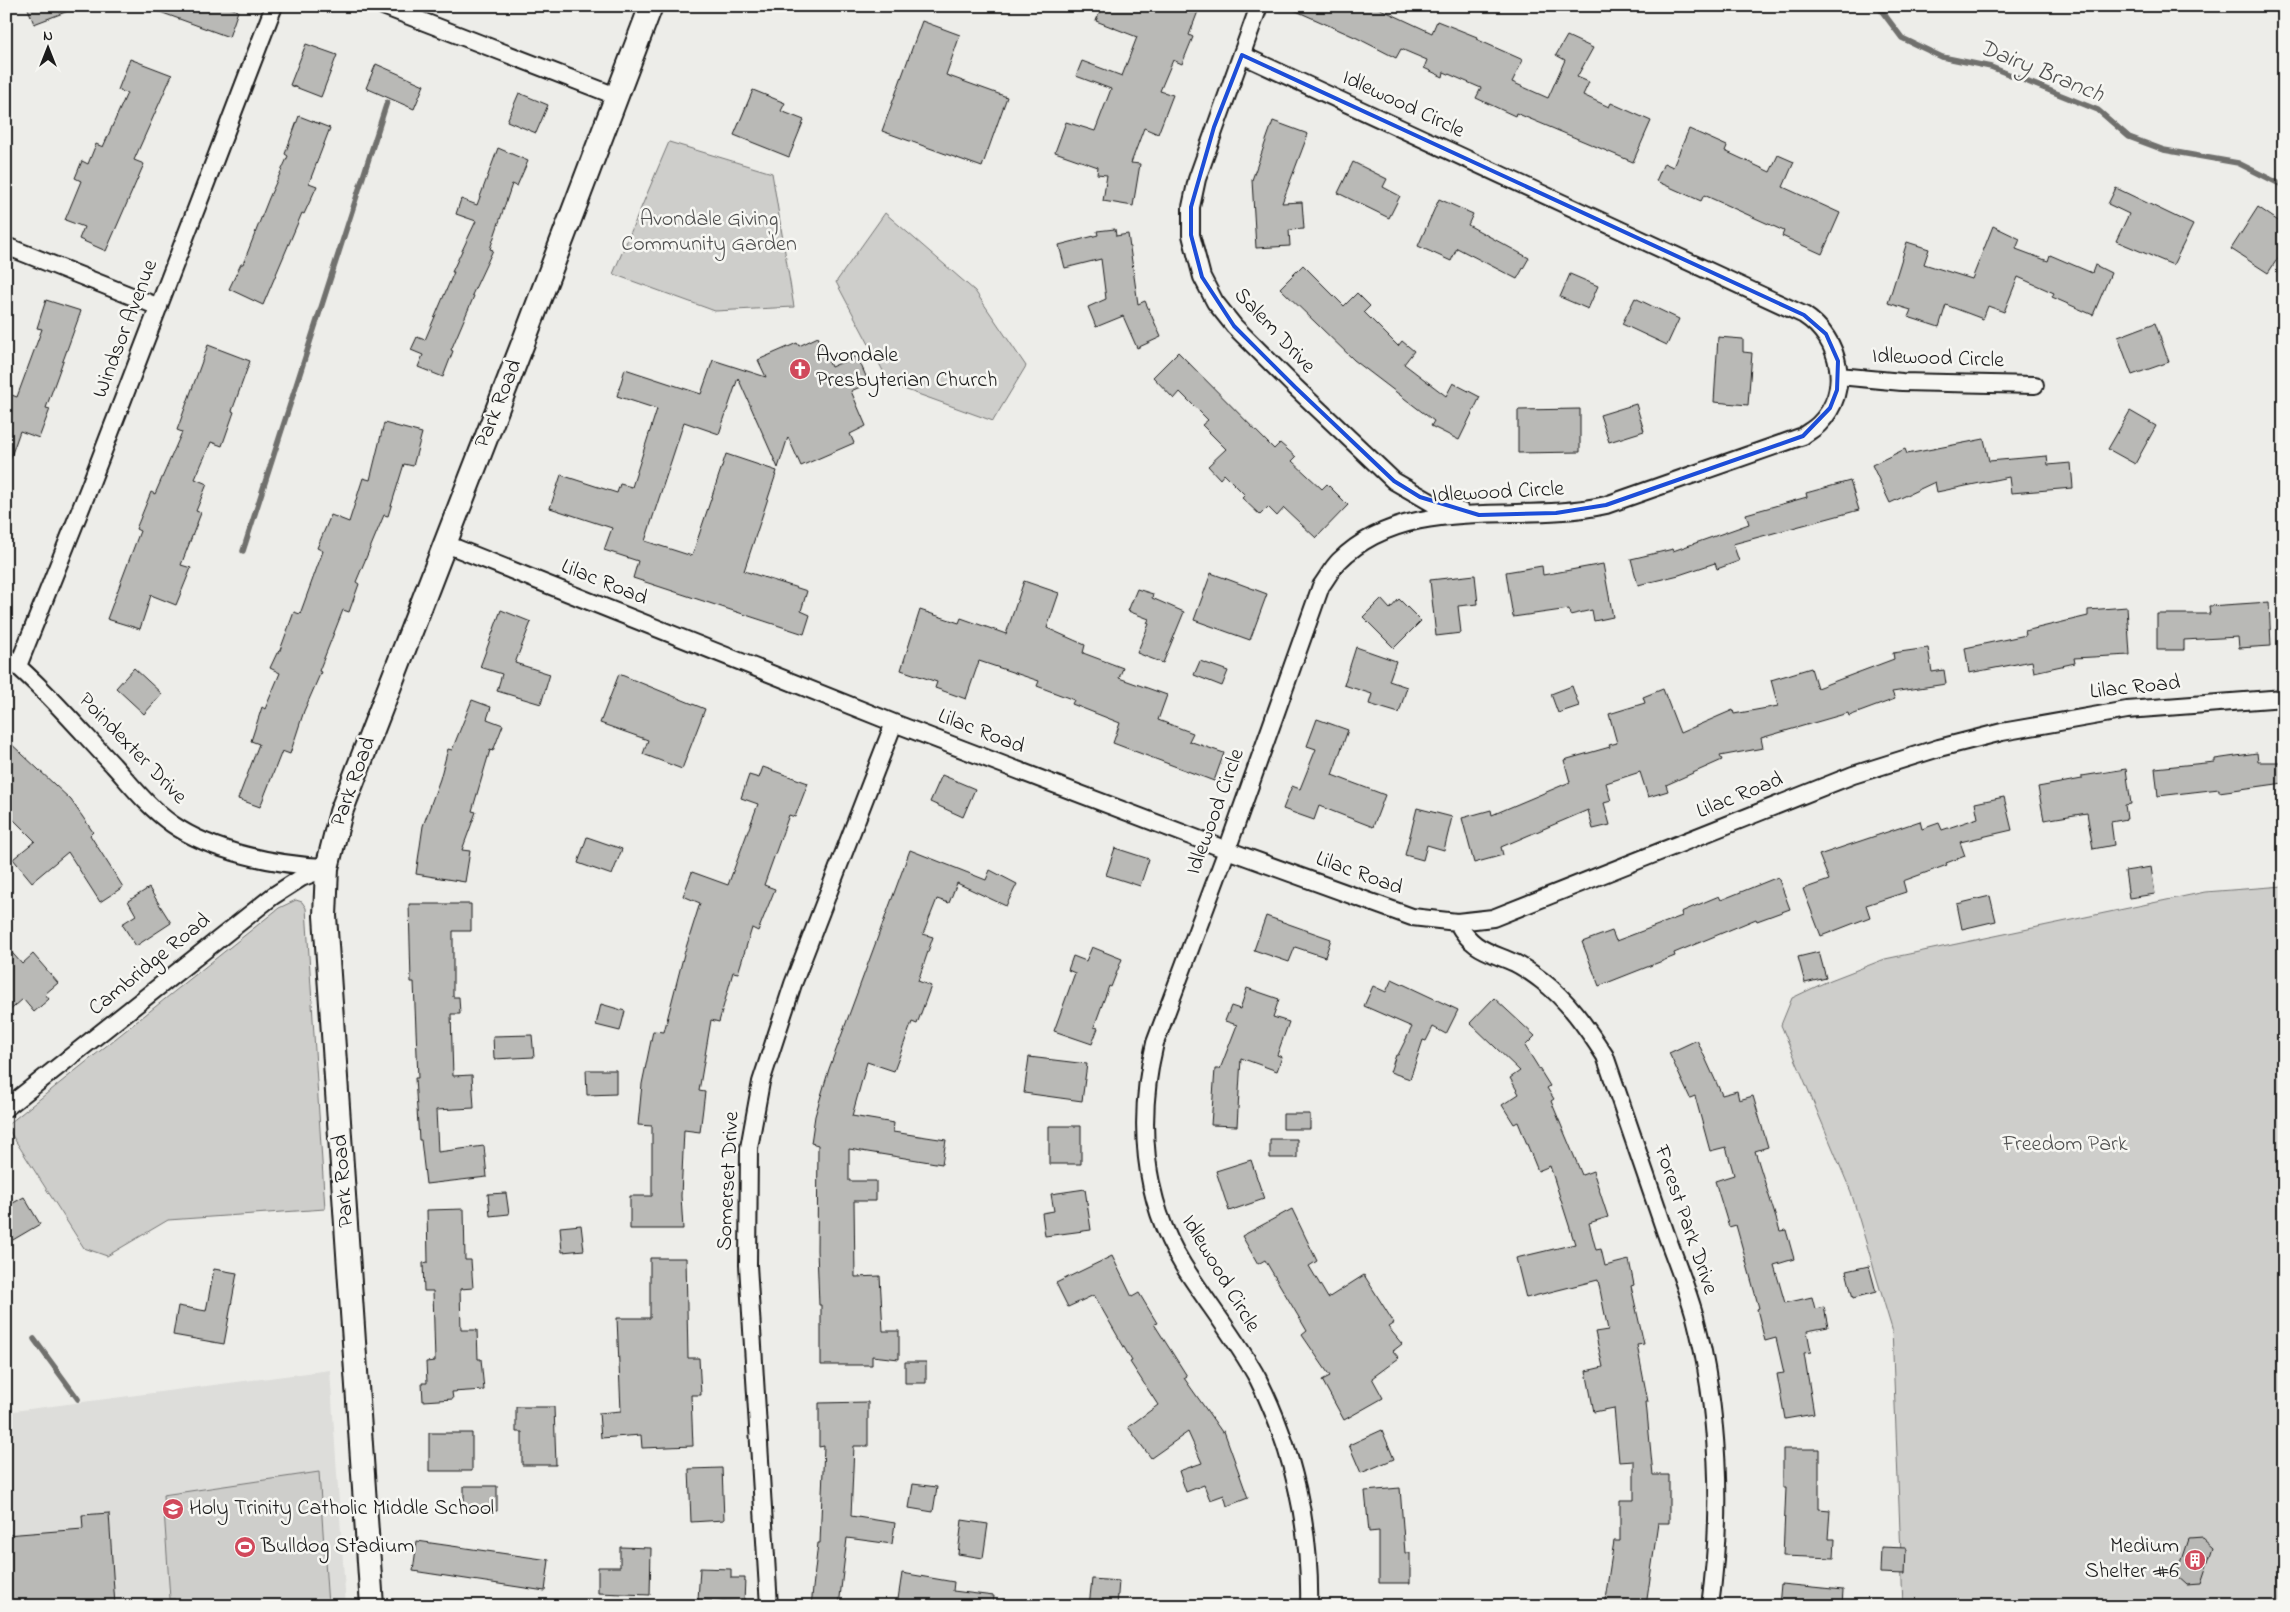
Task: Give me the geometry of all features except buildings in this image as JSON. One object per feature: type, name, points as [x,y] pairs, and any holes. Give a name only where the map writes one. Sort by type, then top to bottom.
[{"type":"main road","name":"Park Road","points":[[372,1606],[325,916],[327,868],[341,812],[446,544],[651,6]]},
{"type":"street","name":"Windsor Avenue","points":[[12,661],[159,307],[274,6]]},
{"type":"street","points":[[383,6],[616,96]]},
{"type":"street","name":"Salem Drive","points":[[1259,6],[1214,127],[1197,179],[1191,207],[1191,235],[1202,277],[1215,302],[1234,326],[1394,481],[1434,504],[1479,515]]},
{"type":"street","name":"Idlewood Circle","points":[[1242,55],[1804,315],[1812,320],[1831,342],[1838,361],[1839,376],[1837,390],[1830,408],[1819,424],[1803,436],[1606,506],[1556,513],[1451,515],[1416,521],[1382,532],[1360,544],[1338,563],[1321,586],[1227,850],[1155,1043],[1148,1074],[1144,1117],[1146,1153],[1152,1191],[1164,1229],[1183,1264],[1257,1378],[1278,1425],[1298,1490],[1306,1538],[1309,1606]]},
{"type":"street","points":[[6,246],[159,307]]},
{"type":"street","name":"Idlewood Circle","points":[[1839,376],[1902,382],[2034,385]]},
{"type":"street","name":"Lilac Road","points":[[446,544],[894,723],[1227,850],[1412,917],[1457,922],[1493,918],[1853,775],[1939,748],[2002,732],[2127,710],[2284,698]]},
{"type":"street","name":"Poindexter Drive","points":[[12,661],[60,707],[149,804],[172,824],[196,838],[248,855],[276,862],[327,868]]},
{"type":"street","name":"Somerset Drive","points":[[769,1606],[748,1264],[749,1148],[761,1082],[793,984],[894,723]]},
{"type":"street","name":"Cambridge Road","points":[[6,1108],[273,896],[301,878],[327,868]]},
{"type":"street","name":"Forest Park Drive","points":[[1457,922],[1465,937],[1486,952],[1515,963],[1541,980],[1563,1000],[1586,1026],[1605,1056],[1695,1316],[1707,1373],[1713,1420],[1718,1491],[1715,1568],[1710,1606]]},
{"type":"highlighted area","points":[[1242,55],[1804,315],[1826,334],[1838,361],[1837,390],[1830,408],[1803,436],[1606,505],[1556,513],[1479,515],[1420,497],[1394,481],[1234,326],[1202,277],[1191,235],[1191,207],[1214,127]]},
{"type":"shaded area","name":"Holy Trinity Catholic Middle School","points":[[330,1370],[346,1606],[6,1606],[6,1412]]},
{"type":"green space","name":"Avondale Giving Community Garden","points":[[669,142],[772,173],[794,307],[715,311],[613,274]]},
{"type":"green space","points":[[885,213],[975,291],[1026,366],[993,421],[890,384],[836,282]]},
{"type":"green space","name":"Freedom Park","points":[[2284,886],[2284,1606],[1903,1606],[1892,1329],[1851,1192],[1781,1025],[1792,998],[1828,981],[1885,959],[2205,892]]},
{"type":"green space","points":[[296,900],[302,902],[306,908],[325,1209],[168,1220],[107,1256],[84,1248],[6,1126],[279,908]]},
{"type":"green space","name":"Bulldog Stadium","points":[[319,1472],[328,1606],[175,1606],[175,1599],[170,1599],[163,1495]]},
{"type":"waterway","name":"Dairy Branch","points":[[1878,6],[1902,38],[1942,57],[1991,67],[2098,110],[2129,137],[2164,150],[2238,163],[2284,186]]},
{"type":"waterway","points":[[243,551],[387,102]]},
{"type":"waterway","points":[[34,1339],[78,1399]]},
{"type":"place","name":"Avondale Presbyterian Church","points":[[800,369]]},
{"type":"place","name":"Holy Trinity Catholic Middle School","points":[[173,1509]]},
{"type":"place","name":"Bulldog Stadium","points":[[245,1547]]},
{"type":"place","name":"Medium Shelter #6","points":[[2195,1560]]}]
